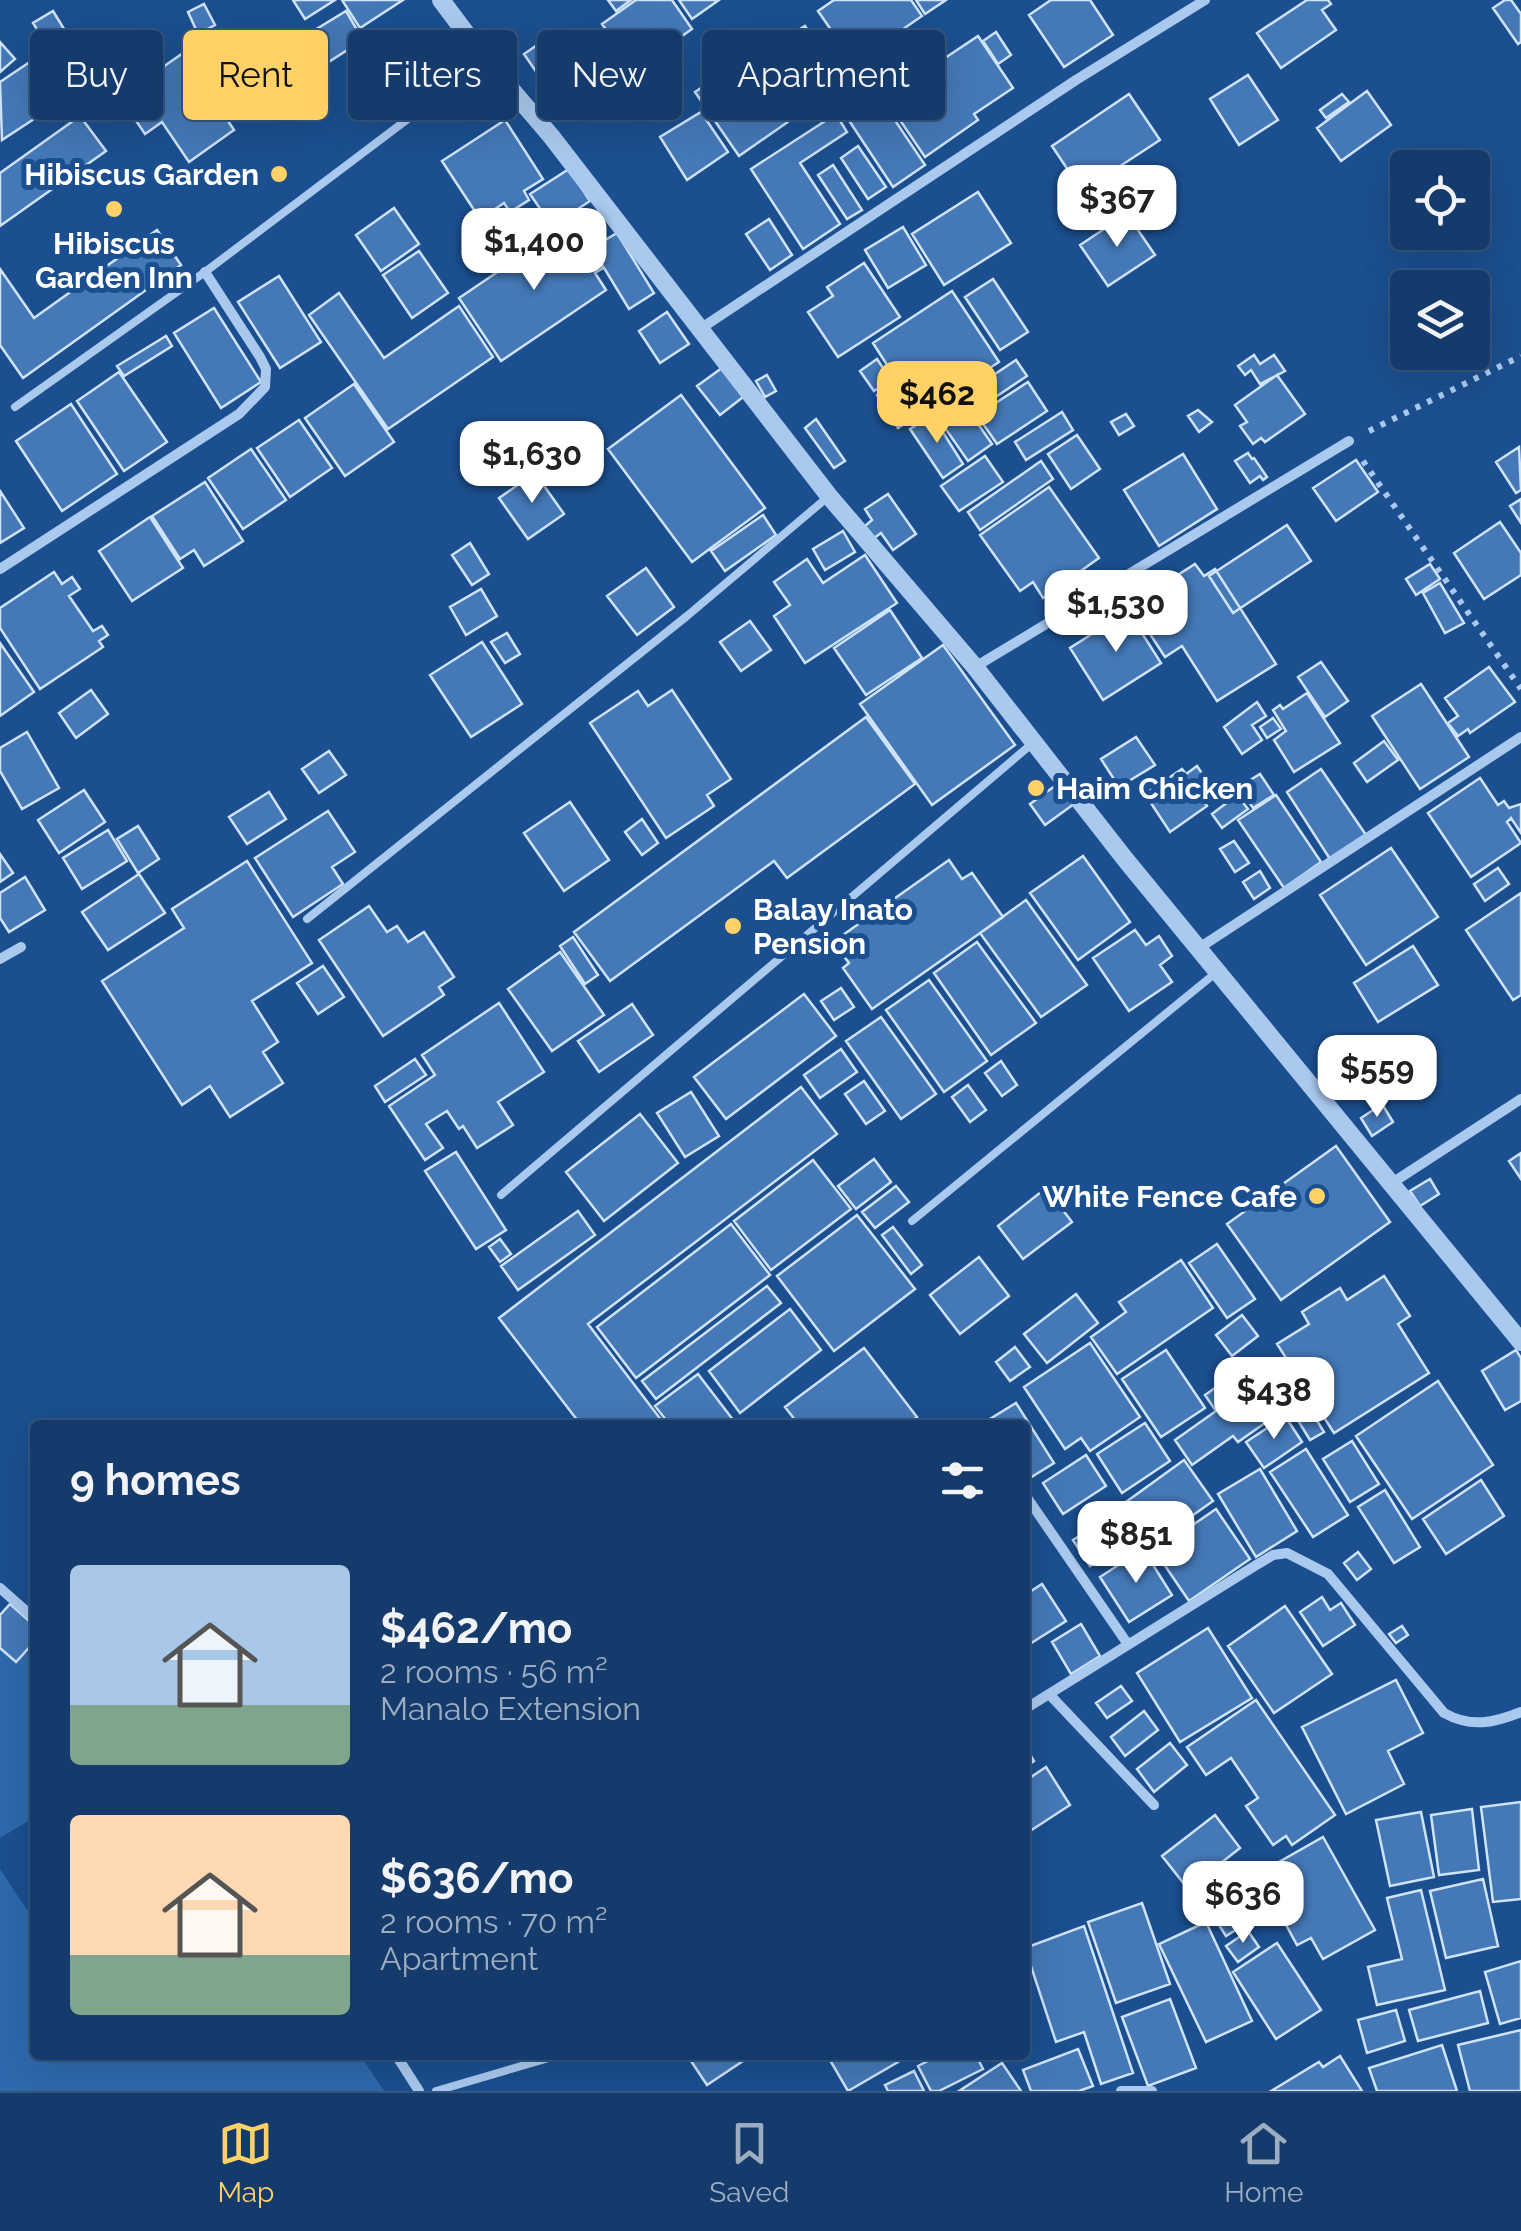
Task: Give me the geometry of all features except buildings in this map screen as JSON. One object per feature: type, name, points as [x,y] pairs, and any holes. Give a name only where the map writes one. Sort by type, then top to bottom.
[{"type":"street","points":[[441,0],[464,30]]},
{"type":"street","points":[[700,330],[1076,80],[1204,0]]},
{"type":"street","points":[[517,97],[829,496],[975,667],[1125,859],[1521,1342]]},
{"type":"street","points":[[0,569],[239,414],[265,387],[266,369],[260,357],[205,272]]},
{"type":"street","points":[[975,667],[1349,441]]},
{"type":"street","points":[[1199,948],[1521,737]]},
{"type":"street","points":[[0,959],[20,947]]},
{"type":"street","points":[[1392,1184],[1521,1099]]},
{"type":"street","points":[[1030,1502],[1127,1643]]},
{"type":"street","points":[[1030,1706],[1273,1555],[1286,1553],[1328,1574],[1444,1713],[1462,1723],[1478,1723],[1498,1722],[1521,1712]]},
{"type":"street","points":[[0,1588],[30,1615]]},
{"type":"street","points":[[1050,1694],[1154,1805]]},
{"type":"street","points":[[399,2060],[419,2091]]},
{"type":"street","points":[[1121,2091],[1152,2091]]},
{"type":"lane","points":[[15,407],[205,272],[406,120]]},
{"type":"lane","points":[[307,919],[686,616],[829,496]]},
{"type":"lane","points":[[502,1195],[1034,742]]},
{"type":"lane","points":[[912,1221],[1218,972]]},
{"type":"lane","points":[[436,2091],[541,2060]]},
{"type":"path","points":[[1521,356],[1349,441],[1521,689]]},
{"type":"shaded area","points":[[0,1628],[30,1656],[30,1820],[0,1838]]},
{"type":"shaded area","points":[[0,1869],[30,1914],[30,2060],[363,2060],[384,2091],[0,2091]]},
{"type":"place","name":"Hibiscus Garden","points":[[279,174]]},
{"type":"place","name":"Hibiscus Garden Inn","points":[[114,209]]},
{"type":"place","name":"Haim Chicken","points":[[1036,788]]},
{"type":"place","name":"Balay Inato Pension","points":[[733,926]]},
{"type":"place","name":"White Fence Cafe","points":[[1317,1196]]}]
